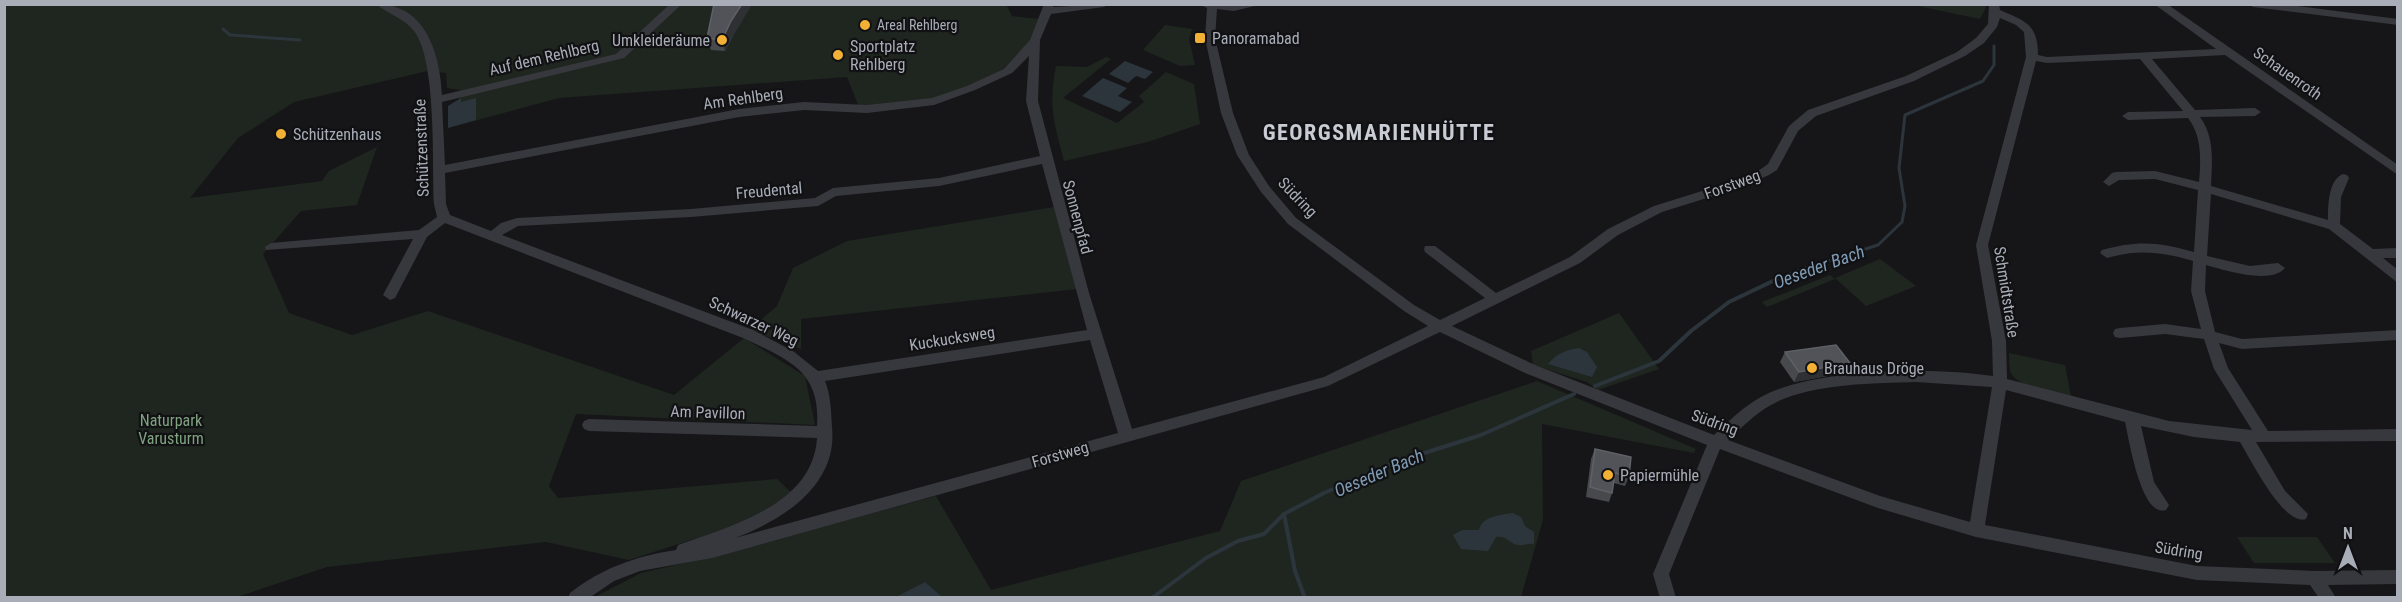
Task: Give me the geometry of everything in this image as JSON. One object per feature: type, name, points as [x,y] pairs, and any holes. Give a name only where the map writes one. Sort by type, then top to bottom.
[{"type":"street","name":"Schützenstraße","points":[[381,4],[403,15],[416,26],[426,40],[435,71],[440,204],[444,218],[422,234],[390,295]]},
{"type":"street","name":"Auf dem Rehlberg","points":[[436,100],[620,56],[677,4]]},
{"type":"street","points":[[1048,8],[1104,4]]},
{"type":"street","points":[[1210,5],[1234,8],[1258,4]]},
{"type":"street","name":"Schauenroth","points":[[2158,4],[2397,171]]},
{"type":"street","points":[[2253,4],[2397,22]]},
{"type":"street","name":"Südring","points":[[1210,5],[1210,38],[1227,113],[1244,155],[1265,189],[1292,221],[1409,309],[1439,326],[1530,369],[1717,442],[1878,502],[1976,530],[2197,573],[2315,578],[2397,577]]},
{"type":"street","name":"Sonnenpfad","points":[[1048,8],[1035,40],[1032,101],[1045,159],[1126,435]]},
{"type":"street","name":"Forstweg","points":[[576,597],[595,581],[632,564],[712,551],[1126,435],[1292,393],[1328,381],[1575,260],[1612,232],[1658,209],[1738,184],[1765,172],[1773,167],[1793,129],[1801,120],[1812,113],[1930,70],[1958,56],[1992,27],[1995,8]]},
{"type":"street","name":"Schmidtstraße","points":[[1976,530],[2000,383],[1999,341],[1982,245],[2032,57],[2033,38],[2024,25],[1995,8]]},
{"type":"street","name":"Am Rehlberg","points":[[439,170],[738,113],[804,106],[867,109],[934,101],[971,88],[1008,71],[1035,40]]},
{"type":"street","points":[[2032,57],[2047,60],[2227,52]]},
{"type":"street","points":[[2144,57],[2200,125],[2207,154],[2198,291],[2209,335],[2222,369],[2264,437]]},
{"type":"street","points":[[2128,116],[2255,112]]},
{"type":"street","name":"Freudental","points":[[493,236],[506,226],[517,222],[691,213],[818,202],[833,192],[939,182],[1045,159]]},
{"type":"street","points":[[2109,182],[2116,176],[2155,175],[2334,226],[2372,254],[2397,278]]},
{"type":"street","points":[[2334,226],[2335,197],[2343,178]]},
{"type":"street","name":"Schwarzer Weg","points":[[444,218],[737,329],[792,357],[816,377]]},
{"type":"street","points":[[271,247],[422,234]]},
{"type":"street","points":[[2107,253],[2121,247],[2166,248],[2251,271],[2278,268]]},
{"type":"street","points":[[1430,249],[1495,299]]},
{"type":"street","points":[[2372,254],[2397,253]]},
{"type":"street","points":[[2120,333],[2165,329],[2209,335],[2242,344],[2397,335]]},
{"type":"street","name":"Kuckucksweg","points":[[816,377],[1095,334]]},
{"type":"street","points":[[660,559],[765,519],[796,498],[812,479],[822,459],[826,432],[824,407],[816,377]]},
{"type":"street","points":[[1668,597],[1661,574],[1671,555],[1703,470],[1717,442],[1767,401],[1815,386],[1874,378],[1967,378],[2000,383],[2132,419],[2245,437],[2397,435]]},
{"type":"street","points":[[2132,419],[2147,484],[2161,505]]},
{"type":"street","name":"Am Pavillon","points":[[590,425],[826,432]]},
{"type":"street","points":[[2245,437],[2280,495],[2300,514]]},
{"type":"street","points":[[2315,578],[2328,597]]},
{"type":"green space","name":"Naturpark Varusturm","points":[[1006,4],[1012,16],[1039,19],[1035,40],[1008,71],[934,101],[859,107],[847,77],[559,98],[448,128],[448,106],[461,98],[460,90],[447,88],[446,73],[428,71],[294,102],[238,138],[190,198],[322,181],[329,171],[377,147],[357,205],[301,211],[263,254],[289,313],[352,335],[428,311],[674,395],[744,338],[805,376],[815,425],[576,414],[549,486],[558,498],[777,479],[794,495],[762,517],[629,560],[546,542],[327,567],[237,597],[5,598],[4,5]]},
{"type":"green space","points":[[1984,4],[1986,7],[1980,19],[1913,5]]},
{"type":"green space","points":[[1165,25],[1192,29],[1189,39],[1195,65],[1180,66],[1143,50]]},
{"type":"green space","points":[[1106,57],[1111,59],[1063,98],[1117,123],[1144,102],[1139,96],[1166,72],[1194,84],[1200,124],[1148,142],[1064,161],[1052,103],[1056,66],[1087,67]]},
{"type":"green space","points":[[1054,207],[1077,289],[801,319],[801,349],[749,330],[777,306],[793,268],[847,241]]},
{"type":"green space","points":[[1880,259],[1916,286],[1866,306],[1835,278]]},
{"type":"green space","points":[[1830,275],[1835,279],[1767,307],[1762,302]]},
{"type":"green space","points":[[1619,313],[1659,369],[1598,390],[1587,382],[1533,365],[1531,351]]},
{"type":"green space","points":[[2009,353],[2065,365],[2071,396],[2038,389],[2015,378],[2010,371]]},
{"type":"green space","points":[[1537,381],[1696,449],[1694,453],[1542,424],[1543,520],[1521,597],[942,598],[925,582],[896,598],[593,598],[641,573],[711,557],[936,496],[991,590],[1220,531],[1241,481]]},
{"type":"green space","points":[[2237,537],[2317,537],[2335,563],[2254,563]]},
{"type":"shaded area","points":[[1125,61],[1153,72],[1145,79],[1136,76],[1128,83],[1109,74]]},
{"type":"shaded area","points":[[1103,78],[1127,88],[1118,96],[1132,102],[1120,112],[1082,96]]},
{"type":"shaded area","points":[[461,98],[461,102],[476,98],[476,120],[448,128],[448,106]]},
{"type":"shaded area","points":[[1579,348],[1587,352],[1597,367],[1592,377],[1548,364],[1562,353]]},
{"type":"shaded area","points":[[1513,513],[1521,517],[1525,526],[1534,532],[1534,544],[1517,545],[1504,538],[1496,537],[1488,551],[1461,549],[1453,535],[1462,530],[1479,530],[1488,519]]},
{"type":"shaded area","points":[[925,582],[942,597],[896,597]]},
{"type":"building","points":[[714,4],[742,4],[722,40],[707,38]]},
{"type":"building","points":[[1836,345],[1850,363],[1799,372],[1785,352]]},
{"type":"building","name":"Papiermühle","points":[[1595,449],[1631,457],[1629,476],[1615,473],[1612,493],[1590,487]]},
{"type":"waterway","points":[[223,29],[230,35],[300,40]]},
{"type":"waterway","name":"Oeseder Bach","points":[[1806,268],[1878,245],[1902,222],[1905,206],[1899,168],[1905,115],[1983,81],[1994,65],[1994,46]]},
{"type":"waterway","name":"Oeseder Bach","points":[[1595,386],[1659,361],[1691,331],[1729,302],[1775,280],[1810,267]]},
{"type":"waterway","name":"Oeseder Bach","points":[[1284,514],[1324,493],[1396,462],[1481,435],[1574,394]]},
{"type":"waterway","name":"Oeseder Bach","points":[[1152,598],[1206,558],[1238,541],[1264,534],[1284,514]]},
{"type":"waterway","name":"Oeseder Bach","points":[[1284,514],[1295,571],[1305,598]]},
{"type":"place","name":"Areal Rehlberg","points":[[865,25]]},
{"type":"place","name":"Panoramabad","points":[[1200,38]]},
{"type":"place","name":"Umkleideräume","points":[[722,40]]},
{"type":"place","name":"Sportplatz Rehlberg","points":[[838,55]]},
{"type":"place","name":"Schützenhaus","points":[[281,134]]},
{"type":"place","name":"Brauhaus Dröge","points":[[1812,368]]},
{"type":"place","name":"Papiermühle","points":[[1608,475]]},
{"type":"district","name":"GEORGSMARIENHÜTTE","points":[[1379,132]]}]
